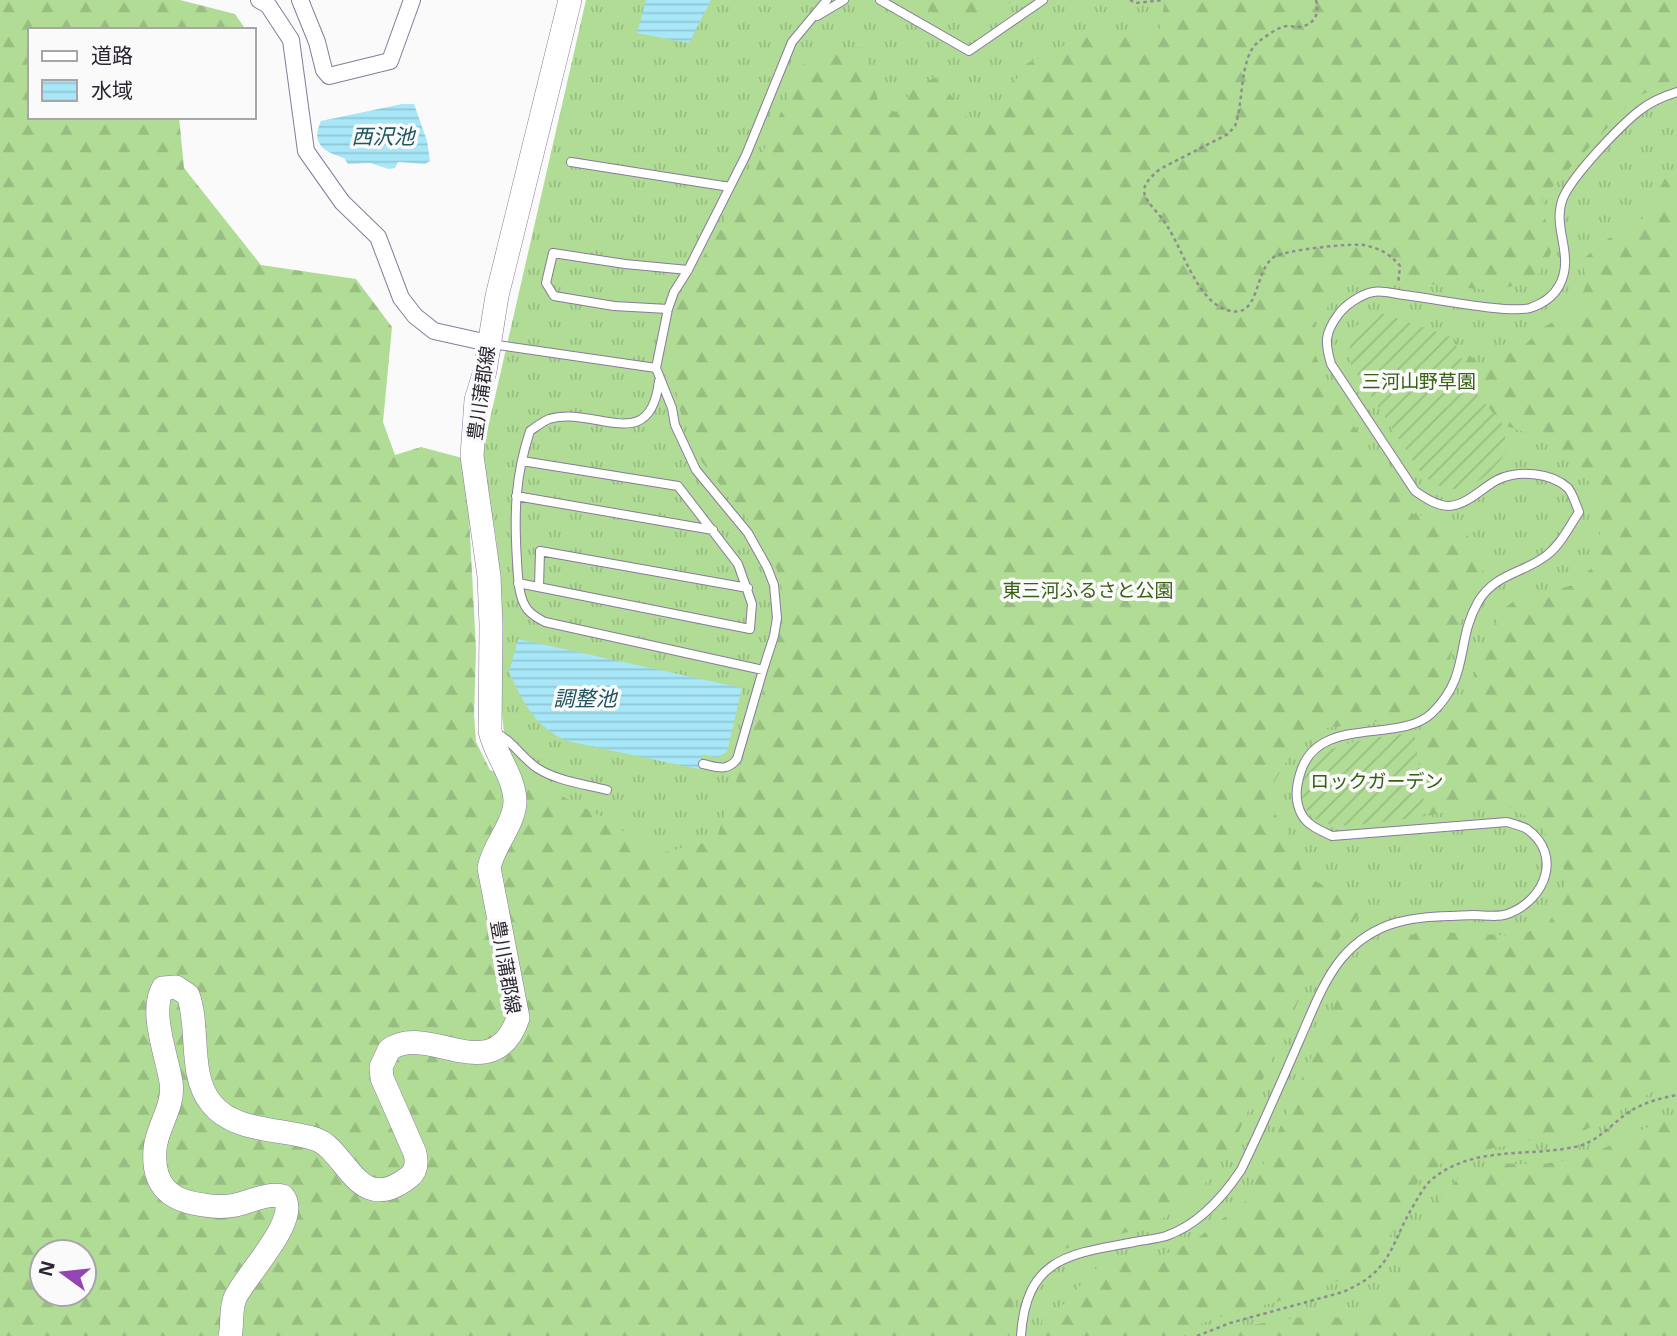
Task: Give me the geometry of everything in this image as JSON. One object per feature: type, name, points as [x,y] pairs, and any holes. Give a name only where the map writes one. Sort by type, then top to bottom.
[{"type":"main road","name":"豊川蒲郡線","points":[[230,1336],[233,1301],[249,1273],[282,1230],[288,1214],[288,1203],[284,1196],[267,1195],[234,1206],[196,1204],[177,1199],[160,1183],[154,1160],[155,1146],[172,1097],[161,1039],[158,1000],[163,988],[176,987],[188,995],[201,1081],[209,1102],[219,1112],[243,1124],[311,1138],[326,1144],[354,1178],[370,1188],[388,1187],[404,1181],[413,1174],[417,1163],[382,1078],[381,1068],[389,1050],[407,1042],[475,1053],[497,1049],[507,1040],[518,1018],[489,868],[515,803],[510,782],[500,755],[493,745],[490,731],[489,576],[472,456],[476,400],[485,371],[500,282],[570,0]]},
{"type":"street","points":[[259,0],[268,5],[291,40],[306,151],[342,202],[378,237],[401,298],[415,316],[434,331],[488,343]]},
{"type":"street","points":[[300,0],[317,42],[324,70],[329,76],[390,61],[412,0]]},
{"type":"lane","points":[[703,764],[725,768],[731,767],[737,759],[774,636],[777,618],[774,585],[748,533],[696,470],[675,425],[672,408],[656,368],[667,309],[674,292],[688,270],[746,155],[792,42],[827,0]]},
{"type":"lane","points":[[811,19],[845,0]]},
{"type":"lane","points":[[880,0],[969,51],[1043,0]]},
{"type":"lane","points":[[1021,1336],[1027,1302],[1047,1270],[1062,1258],[1077,1252],[1167,1236],[1199,1217],[1227,1191],[1252,1147],[1316,1002],[1341,959],[1366,936],[1387,924],[1420,917],[1506,915],[1533,899],[1542,884],[1547,869],[1538,839],[1525,828],[1507,822],[1332,836],[1303,817],[1297,801],[1297,783],[1302,767],[1312,753],[1329,739],[1411,725],[1434,712],[1453,688],[1459,673],[1469,625],[1485,592],[1515,571],[1546,556],[1557,545],[1579,512],[1570,490],[1557,480],[1521,473],[1499,479],[1467,500],[1450,506],[1431,502],[1415,491],[1331,364],[1325,344],[1330,326],[1340,311],[1373,292],[1505,309],[1528,309],[1542,303],[1555,293],[1566,269],[1560,213],[1570,186],[1588,163],[1639,110],[1677,92]]},
{"type":"lane","points":[[571,162],[730,187]]},
{"type":"lane","points":[[667,309],[614,306],[554,296],[547,283],[553,253],[688,270]]},
{"type":"lane","points":[[488,343],[656,368]]},
{"type":"lane","points":[[659,381],[652,411],[642,421],[628,423],[552,418],[530,431],[522,461],[514,514],[518,583],[527,609],[545,622],[763,670]]},
{"type":"lane","points":[[518,583],[750,629],[752,604],[738,564],[678,486],[522,461]]},
{"type":"lane","points":[[516,496],[713,530]]},
{"type":"lane","points":[[539,587],[540,551],[748,588]]},
{"type":"lane","points":[[490,731],[505,739],[545,773],[607,790]]},
{"type":"path","points":[[1130,0],[1136,3],[1163,0]]},
{"type":"path","points":[[1316,0],[1316,18],[1312,22],[1300,27],[1282,27],[1256,44],[1248,58],[1235,126],[1228,134],[1160,169],[1146,184],[1144,194],[1146,201],[1163,219],[1204,292],[1226,310],[1240,312],[1248,308],[1262,271],[1273,258],[1303,250],[1362,245],[1387,253],[1400,266],[1398,294]]},
{"type":"path","points":[[1197,1336],[1230,1323],[1343,1292],[1360,1284],[1376,1273],[1387,1259],[1408,1214],[1429,1182],[1457,1163],[1497,1155],[1579,1146],[1650,1101],[1677,1095]]},
{"type":"green space","name":"東三河ふるさと公園","points":[[0,0],[180,0],[235,14],[245,28],[28,28],[28,119],[179,119],[184,168],[261,265],[356,279],[392,327],[383,422],[395,455],[421,447],[466,459],[476,649],[476,742],[490,770],[550,790],[602,817],[656,854],[716,840],[742,764],[787,607],[777,570],[758,532],[702,462],[681,414],[668,337],[681,293],[753,175],[808,52],[862,47],[880,107],[896,112],[916,86],[937,77],[981,135],[1026,64],[1090,33],[1159,32],[1165,0],[1677,0],[1677,78],[1635,98],[1542,198],[1551,253],[1533,283],[1488,290],[1379,279],[1350,284],[1315,320],[1314,351],[1329,388],[1413,514],[1457,523],[1491,564],[1463,587],[1460,616],[1449,664],[1417,716],[1304,731],[1265,798],[1289,836],[1303,874],[1364,908],[1312,971],[1235,1140],[1194,1200],[1147,1227],[1041,1255],[1015,1293],[1009,1336],[0,1336]]},
{"type":"green space","name":"東三河ふるさと公園","points":[[586,0],[1677,0],[1677,1336],[384,1336],[507,754],[503,728],[499,572],[484,471],[484,445]]},
{"type":"green space","points":[[909,0],[1014,0],[981,23],[946,20]]},
{"type":"green space","points":[[1677,166],[1677,1078],[1585,1130],[1459,1155],[1442,1163],[1418,1182],[1379,1253],[1360,1272],[1312,1292],[1216,1318],[1171,1336],[1041,1336],[1042,1321],[1070,1299],[1086,1277],[1105,1261],[1157,1258],[1195,1240],[1248,1199],[1349,973],[1381,945],[1432,928],[1454,933],[1520,936],[1549,922],[1562,900],[1566,875],[1557,852],[1538,822],[1508,807],[1481,805],[1426,816],[1414,732],[1445,728],[1472,689],[1479,655],[1502,610],[1514,601],[1573,585],[1595,565],[1601,526],[1594,489],[1573,459],[1552,441],[1503,425],[1477,394],[1452,337],[1479,365],[1522,348],[1542,328],[1575,310],[1587,283],[1582,260],[1609,238],[1629,232],[1642,219],[1667,175]]},
{"type":"green space","name":"三河山野草園","points":[[1375,314],[1384,314],[1452,337],[1477,394],[1503,425],[1507,451],[1479,481],[1458,489],[1446,488],[1421,473],[1351,365],[1349,351],[1356,326]]},
{"type":"green space","name":"ロックガーデン","points":[[1414,732],[1426,816],[1334,825],[1324,823],[1309,813],[1302,796],[1303,777],[1311,763],[1324,753],[1341,746]]},
{"type":"green space","points":[[1677,1113],[1677,1336],[1221,1336],[1244,1326],[1308,1316],[1349,1318],[1383,1297],[1404,1263],[1429,1212],[1459,1177],[1500,1163],[1537,1165],[1586,1157]]},
{"type":"water","points":[[646,0],[711,0],[689,43],[637,33]]},
{"type":"water","name":"西沢池","points":[[402,104],[414,104],[427,141],[430,161],[425,164],[398,162],[395,168],[389,169],[370,163],[348,164],[344,158],[325,150],[318,141],[321,121]]},
{"type":"water","name":"調整池","points":[[518,639],[742,688],[727,752],[716,758],[703,754],[698,769],[567,741],[538,721],[519,693],[509,672]]}]
